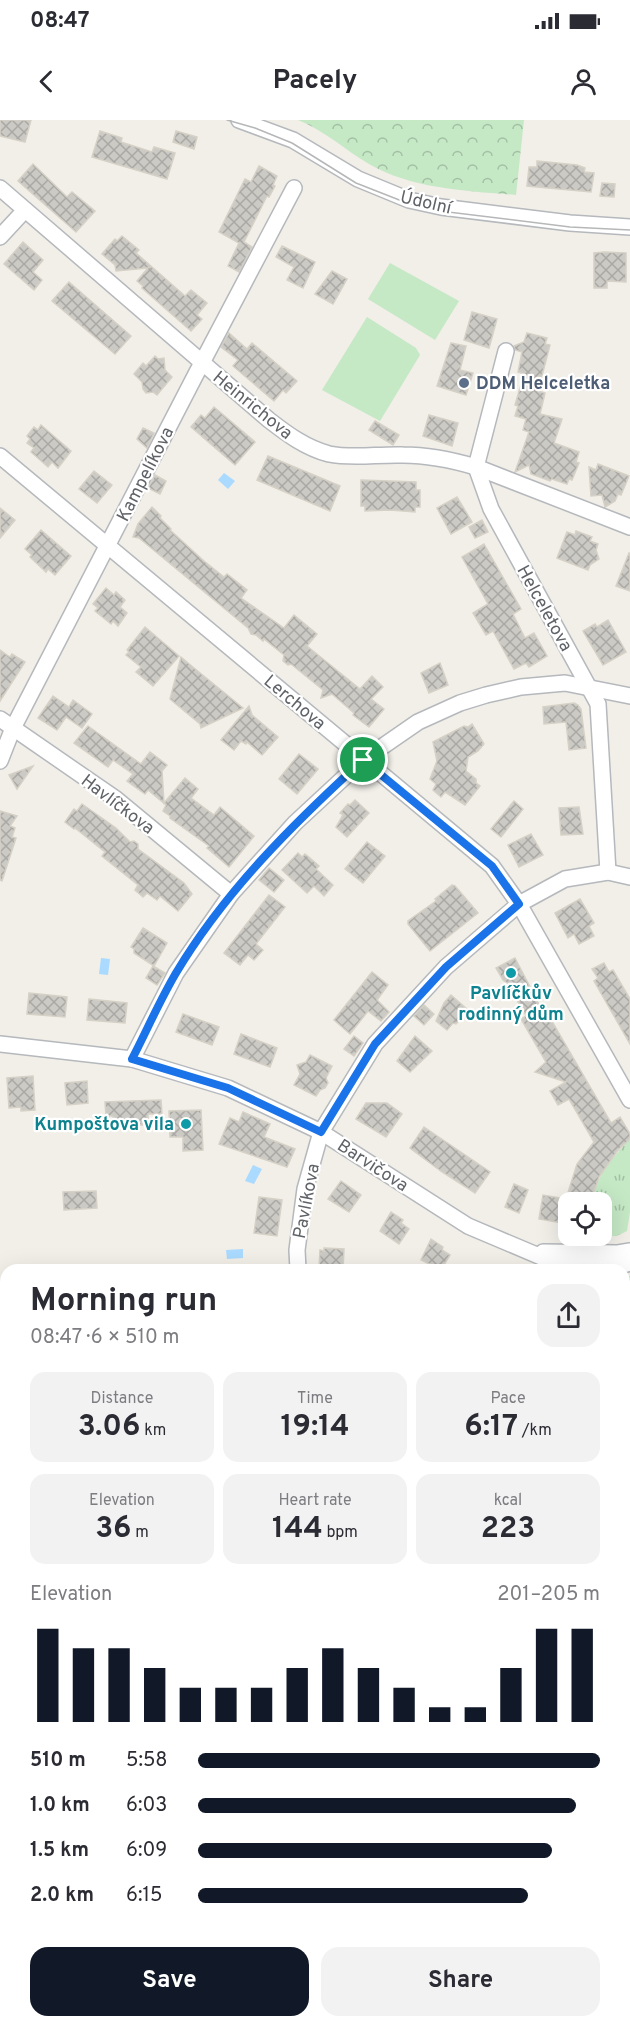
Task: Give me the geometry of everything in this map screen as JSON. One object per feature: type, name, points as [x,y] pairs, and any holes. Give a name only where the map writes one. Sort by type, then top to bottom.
[{"type":"street","name":"Údolní","points":[[239,120],[293,140],[358,179],[409,200],[441,207],[549,221],[630,227]]},
{"type":"street","name":"Heinrichova","points":[[0,188],[268,420],[307,446],[329,454],[345,456],[433,457],[476,467],[630,527]]},
{"type":"street","name":"Kampelíkova","points":[[0,761],[14,728],[294,188]]},
{"type":"street","points":[[0,237],[25,210]]},
{"type":"street","points":[[476,467],[506,351]]},
{"type":"street","name":"Lerchova","points":[[0,456],[492,866],[519,904],[630,1100]]},
{"type":"street","name":"Helceletova","points":[[476,467],[491,509],[598,704],[608,872]]},
{"type":"street","points":[[132,1059],[176,973],[231,894],[295,823],[363,760],[418,722],[460,703],[521,687],[565,683],[630,696]]},
{"type":"street","name":"Havlíčkova","points":[[0,720],[116,800],[231,894]]},
{"type":"street","points":[[608,872],[630,877]]},
{"type":"street","name":"Pavlíkova","points":[[298,1264],[297,1250],[305,1189],[321,1132],[375,1044],[446,967],[519,904],[565,879],[608,872]]},
{"type":"street","name":"Barvičova","points":[[0,1044],[132,1059],[228,1088],[321,1132],[468,1226],[546,1259],[571,1264]]},
{"type":"street","name":"Barvičova","points":[[532,1252],[630,1251]]},
{"type":"green space","points":[[298,120],[524,120],[516,195],[440,187],[403,179],[369,164],[317,129]]},
{"type":"green space","points":[[390,263],[459,301],[435,340],[368,299]]},
{"type":"green space","points":[[367,317],[416,348],[420,355],[380,421],[322,390]]},
{"type":"green space","points":[[630,1139],[630,1212],[627,1231],[612,1236],[612,1192],[594,1192],[606,1168]]},
{"type":"water","points":[[224,473],[235,481],[228,489],[218,480]]},
{"type":"water","points":[[101,958],[110,959],[108,975],[99,974]]},
{"type":"water","points":[[253,1165],[262,1169],[254,1184],[245,1181]]},
{"type":"water","points":[[243,1249],[243,1258],[227,1259],[226,1250]]},
{"type":"building","points":[[0,120],[31,120],[25,142],[0,136]]},
{"type":"building","points":[[100,131],[122,138],[121,142],[152,152],[154,147],[175,153],[167,179],[92,157]]},
{"type":"building","points":[[176,131],[197,137],[194,149],[173,142]]},
{"type":"building","points":[[537,161],[577,165],[585,168],[584,172],[594,173],[591,192],[527,186],[529,167],[537,167]]},
{"type":"building","points":[[33,164],[67,197],[72,192],[95,211],[76,232],[18,181]]},
{"type":"building","points":[[259,166],[277,176],[273,185],[275,186],[269,197],[267,196],[244,242],[252,247],[239,272],[228,266],[239,243],[219,232],[245,179],[251,182]]},
{"type":"building","points":[[602,183],[615,184],[614,197],[600,196]]},
{"type":"building","points":[[122,236],[139,250],[136,253],[185,296],[191,290],[207,303],[197,315],[202,319],[191,331],[137,281],[148,268],[116,271],[115,265],[102,254],[115,239],[117,241]]},
{"type":"building","points":[[23,242],[43,260],[33,272],[42,280],[34,290],[4,264]]},
{"type":"building","points":[[282,246],[315,262],[303,288],[287,280],[294,267],[276,257]]},
{"type":"building","points":[[594,253],[626,253],[626,282],[607,281],[607,288],[594,288]]},
{"type":"building","points":[[332,271],[347,279],[333,304],[315,294]]},
{"type":"building","points":[[69,282],[131,336],[115,354],[52,301]]},
{"type":"building","points":[[472,312],[497,319],[489,348],[464,340]]},
{"type":"building","points":[[229,333],[247,349],[252,343],[297,381],[286,393],[283,390],[274,401],[233,366],[238,360],[221,347]]},
{"type":"building","points":[[527,333],[547,338],[545,344],[550,345],[538,391],[545,393],[540,414],[562,419],[554,443],[579,452],[576,462],[579,463],[572,480],[569,479],[567,484],[531,474],[529,465],[515,472],[529,432],[523,430],[526,419],[515,416],[518,406],[515,405],[524,374],[518,372],[522,352],[515,350],[514,346],[524,342]]},
{"type":"building","points":[[451,343],[466,346],[460,370],[473,373],[466,395],[437,386]]},
{"type":"building","points":[[155,356],[158,359],[164,358],[165,370],[172,377],[157,395],[153,392],[146,393],[142,382],[134,374],[143,363],[146,366]]},
{"type":"building","points":[[214,407],[255,442],[235,465],[191,427],[201,415],[205,418]]},
{"type":"building","points":[[429,415],[458,423],[452,446],[423,436]]},
{"type":"building","points":[[375,421],[399,435],[393,445],[369,430]]},
{"type":"building","points":[[41,425],[71,451],[58,468],[52,462],[48,467],[31,452],[34,448],[27,443],[30,439],[27,436],[34,427],[38,430]]},
{"type":"building","points":[[143,428],[154,433],[147,448],[137,439]]},
{"type":"building","points":[[268,456],[340,486],[330,511],[257,480]]},
{"type":"building","points":[[598,464],[629,476],[621,495],[618,494],[615,501],[605,507],[602,495],[591,496],[589,467],[596,470]]},
{"type":"building","points":[[94,471],[112,485],[97,503],[79,489]]},
{"type":"building","points":[[155,475],[166,481],[160,494],[148,488]]},
{"type":"building","points":[[361,480],[416,482],[416,490],[420,490],[420,507],[415,507],[415,512],[365,511],[365,506],[361,506]]},
{"type":"building","points":[[457,497],[472,522],[451,534],[437,508]]},
{"type":"building","points":[[152,507],[170,530],[204,561],[224,577],[227,574],[247,590],[241,598],[284,628],[294,615],[317,634],[307,646],[360,689],[372,676],[383,687],[371,699],[384,709],[369,727],[332,694],[321,698],[323,690],[291,664],[288,665],[283,661],[284,655],[264,639],[263,641],[251,634],[248,628],[139,538],[133,537],[138,524]]},
{"type":"building","points":[[0,508],[15,520],[0,538]]},
{"type":"building","points":[[482,520],[488,532],[475,538],[469,527]]},
{"type":"building","points":[[41,530],[71,556],[55,575],[48,569],[46,572],[25,549]]},
{"type":"building","points":[[576,531],[592,537],[590,541],[598,544],[596,550],[599,559],[590,565],[588,570],[557,558],[567,532],[575,535]]},
{"type":"building","points":[[484,544],[521,609],[513,614],[525,638],[534,633],[547,656],[529,667],[526,663],[514,669],[493,631],[486,635],[473,613],[488,604],[462,557]]},
{"type":"building","points":[[630,553],[630,591],[616,586]]},
{"type":"building","points":[[106,588],[114,595],[116,592],[125,600],[120,607],[127,613],[118,626],[113,621],[111,624],[95,611],[98,608],[93,604]]},
{"type":"building","points":[[608,620],[626,652],[603,665],[583,631],[595,624],[597,627]]},
{"type":"building","points":[[145,627],[179,656],[153,686],[136,672],[141,667],[126,655],[129,652],[127,650]]},
{"type":"building","points":[[0,650],[10,657],[12,654],[25,662],[0,701]]},
{"type":"building","points":[[181,657],[243,708],[201,728],[200,724],[170,699]]},
{"type":"building","points":[[440,663],[448,685],[429,693],[421,673]]},
{"type":"building","points":[[53,696],[69,707],[73,700],[92,714],[82,728],[66,717],[57,730],[38,718]]},
{"type":"building","points":[[574,703],[581,709],[586,748],[569,750],[566,722],[544,724],[543,707]]},
{"type":"building","points":[[249,706],[252,715],[278,737],[262,755],[247,742],[246,744],[241,741],[234,750],[221,740]]},
{"type":"building","points":[[472,724],[484,744],[468,757],[466,771],[476,779],[476,783],[480,786],[465,805],[445,792],[441,797],[433,790],[436,784],[430,779],[437,761],[433,742]]},
{"type":"building","points":[[88,726],[141,764],[150,752],[167,765],[162,771],[164,803],[185,778],[198,789],[191,798],[214,815],[220,807],[254,836],[229,867],[207,848],[209,846],[170,818],[163,811],[166,805],[148,790],[145,794],[127,781],[133,774],[113,760],[108,767],[74,743]]},
{"type":"building","points":[[299,754],[318,769],[297,794],[279,779]]},
{"type":"building","points":[[33,766],[17,789],[9,775]]},
{"type":"building","points":[[355,800],[369,813],[347,837],[336,827],[343,815],[340,813]]},
{"type":"building","points":[[514,801],[523,809],[501,837],[491,829]]},
{"type":"building","points":[[82,804],[116,828],[130,842],[134,841],[138,844],[138,849],[184,883],[192,894],[178,911],[160,896],[157,900],[147,893],[143,897],[135,890],[138,885],[102,856],[105,852],[65,822],[74,809],[77,811]]},
{"type":"building","points":[[579,807],[583,834],[561,835],[559,808]]},
{"type":"building","points":[[0,811],[17,816],[10,826],[15,828],[12,837],[16,838],[2,881],[0,880]]},
{"type":"building","points":[[531,834],[543,855],[519,867],[508,845]]},
{"type":"building","points":[[367,842],[385,856],[363,883],[345,869]]},
{"type":"building","points":[[298,853],[302,857],[305,854],[319,866],[316,869],[333,885],[324,896],[314,886],[307,893],[282,870]]},
{"type":"building","points":[[269,868],[284,880],[274,892],[259,880]]},
{"type":"building","points":[[452,885],[478,913],[430,951],[408,921],[436,901],[435,899]]},
{"type":"building","points":[[269,895],[285,907],[256,944],[263,950],[254,960],[248,955],[240,965],[224,953]]},
{"type":"building","points":[[580,899],[594,923],[589,926],[594,936],[579,944],[574,934],[568,938],[555,913]]},
{"type":"building","points":[[143,928],[167,943],[154,966],[134,953],[131,947]]},
{"type":"building","points":[[515,958],[541,1008],[543,1006],[611,1123],[620,1117],[630,1134],[630,1139],[618,1150],[599,1177],[594,1192],[568,1192],[577,1164],[594,1142],[569,1099],[558,1105],[550,1091],[566,1082],[535,1072],[546,1062],[521,1019],[526,1016],[496,968]]},
{"type":"building","points":[[604,963],[609,972],[613,970],[630,999],[630,1044],[594,981],[598,978],[592,969]]},
{"type":"building","points":[[153,966],[165,973],[157,985],[146,978]]},
{"type":"building","points":[[372,972],[388,985],[377,1000],[389,1012],[381,1021],[368,1011],[350,1034],[334,1020]]},
{"type":"building","points":[[29,993],[67,997],[65,1017],[27,1014]]},
{"type":"building","points":[[451,995],[468,1010],[456,1024],[453,1023],[447,1030],[436,1021],[444,1003]]},
{"type":"building","points":[[89,999],[127,1003],[125,1023],[87,1020]]},
{"type":"building","points":[[424,1005],[434,1014],[424,1025],[414,1016]]},
{"type":"building","points":[[183,1014],[219,1027],[212,1045],[176,1032]]},
{"type":"building","points":[[241,1034],[277,1048],[270,1067],[234,1054]]},
{"type":"building","points":[[354,1036],[363,1043],[354,1056],[344,1049]]},
{"type":"building","points":[[415,1036],[432,1051],[410,1072],[397,1061]]},
{"type":"building","points":[[310,1055],[332,1066],[326,1078],[328,1083],[316,1096],[294,1085],[300,1074],[297,1065],[306,1062]]},
{"type":"building","points":[[33,1076],[35,1110],[21,1111],[21,1107],[9,1108],[7,1078]]},
{"type":"building","points":[[87,1081],[88,1103],[67,1105],[65,1083]]},
{"type":"building","points":[[161,1100],[162,1114],[148,1114],[148,1125],[138,1125],[139,1128],[122,1129],[121,1126],[114,1126],[113,1116],[106,1116],[105,1102]]},
{"type":"building","points":[[366,1103],[387,1103],[402,1114],[386,1137],[356,1119]]},
{"type":"building","name":"Kumpoštova vila","points":[[201,1110],[203,1150],[183,1151],[183,1137],[170,1137],[169,1111]]},
{"type":"building","points":[[243,1112],[270,1124],[264,1137],[295,1149],[287,1167],[219,1144],[230,1118],[239,1122]]},
{"type":"building","points":[[424,1127],[490,1172],[475,1193],[410,1148]]},
{"type":"building","points":[[341,1181],[361,1195],[349,1212],[328,1199]]},
{"type":"building","points":[[514,1184],[528,1190],[519,1213],[505,1207]]},
{"type":"building","points":[[96,1191],[97,1208],[64,1210],[63,1192]]},
{"type":"building","points":[[543,1195],[558,1198],[558,1222],[539,1219]]},
{"type":"building","points":[[259,1197],[282,1200],[277,1236],[254,1233]]},
{"type":"building","points":[[391,1212],[403,1220],[401,1223],[409,1229],[399,1244],[380,1231]]},
{"type":"building","points":[[431,1239],[450,1255],[445,1264],[429,1264],[421,1260]]},
{"type":"building","points":[[324,1248],[344,1249],[343,1264],[319,1264],[320,1250],[324,1251]]},
{"type":"tram line","points":[[227,120],[292,143],[356,183],[407,203],[440,211],[570,227],[630,230]]},
{"type":"place","name":"DDM Helceletka","points":[[464,383]]},
{"type":"place","name":"Pavlíčkův rodinný dům","points":[[511,973]]},
{"type":"place","name":"Kumpoštova vila","points":[[186,1124]]},
{"type":"route","points":[[363,760],[492,866],[519,904],[446,967],[375,1044],[321,1132],[228,1088],[132,1059],[176,973],[231,894],[295,823],[363,760]]}]
